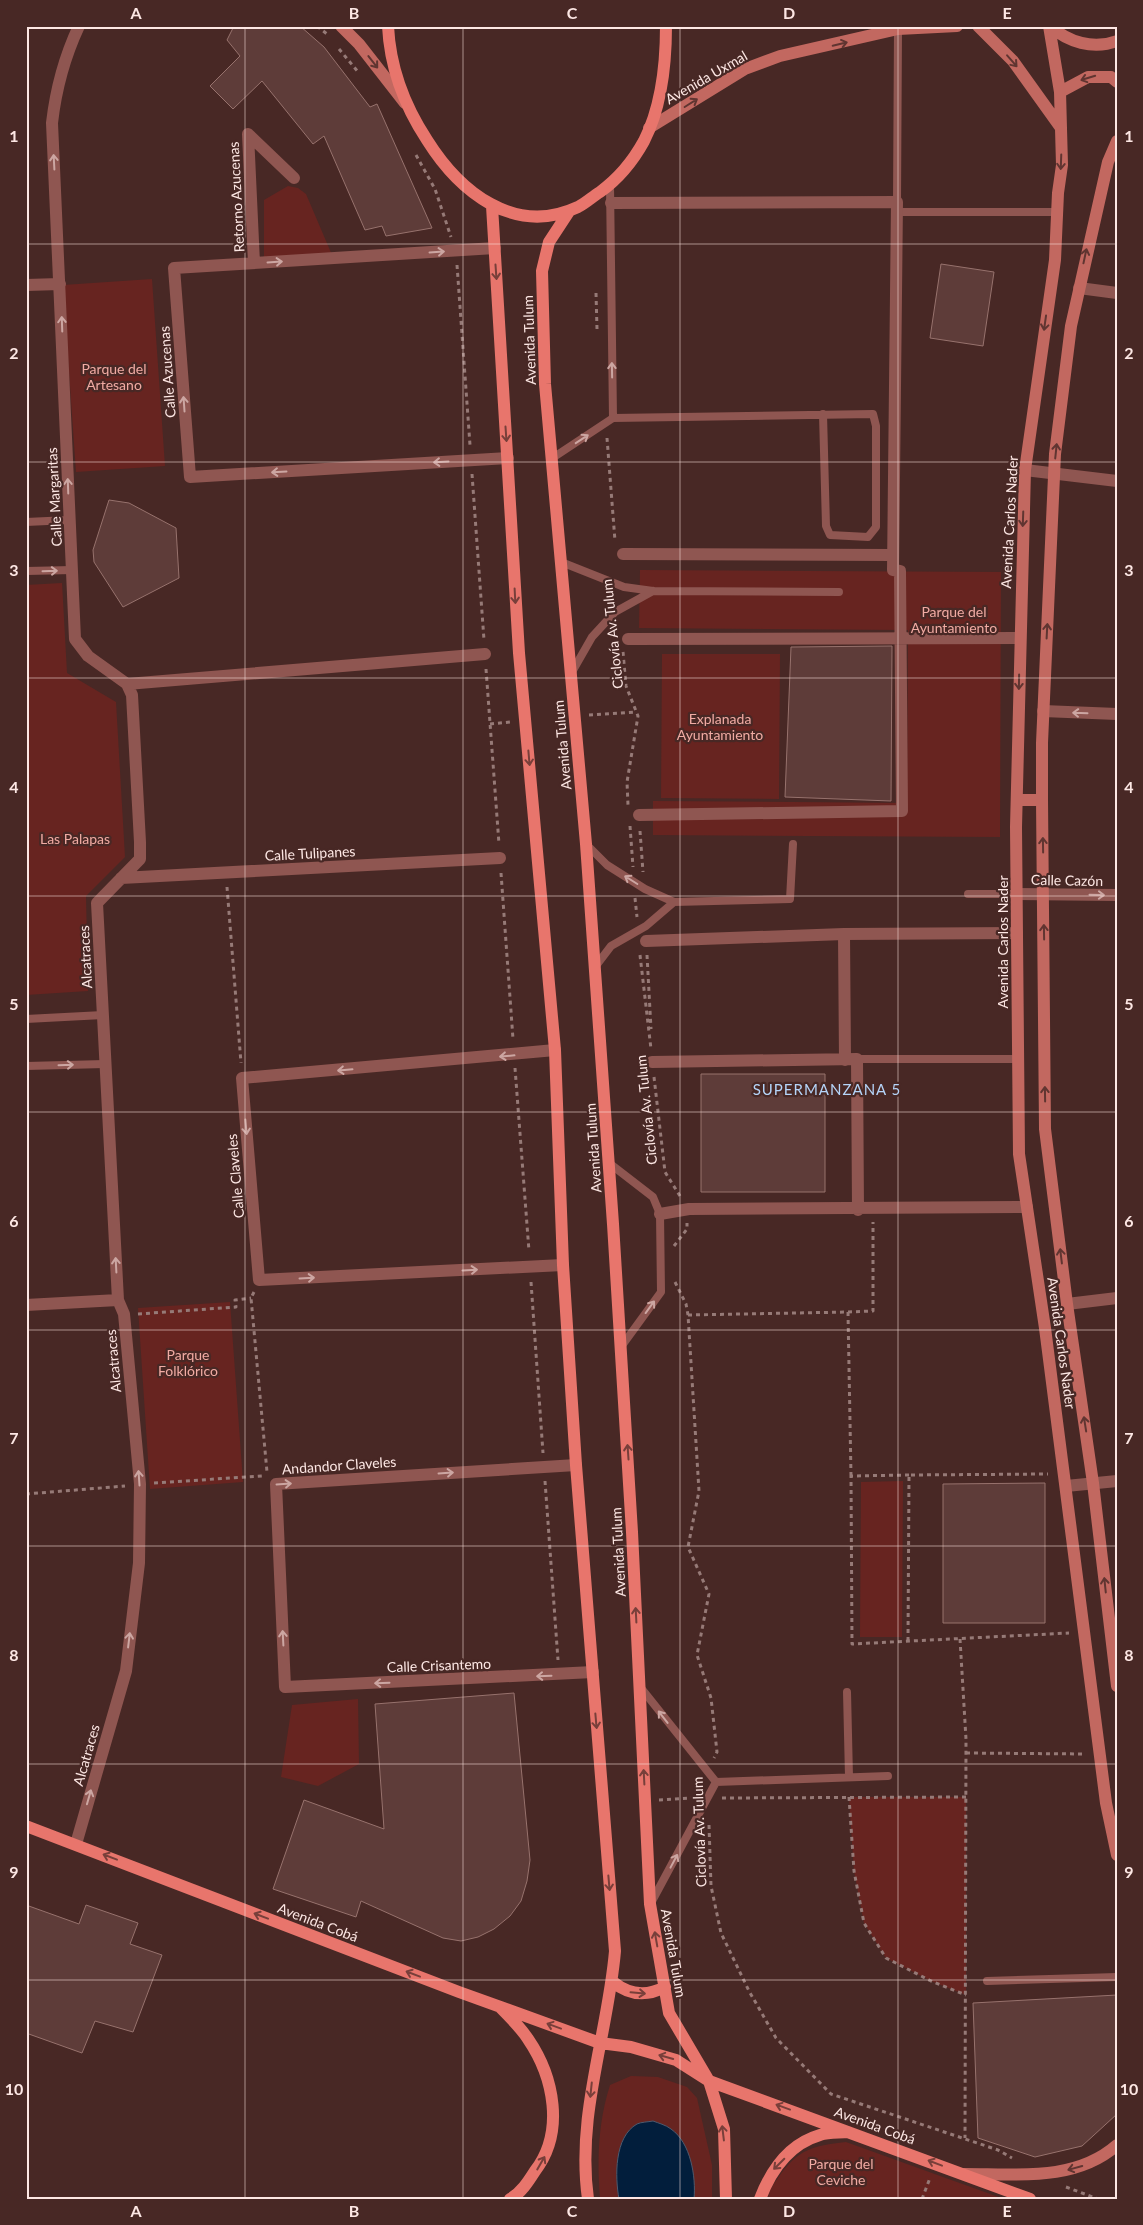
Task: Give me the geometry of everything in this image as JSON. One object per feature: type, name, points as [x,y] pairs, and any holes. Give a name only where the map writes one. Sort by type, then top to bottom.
[{"type":"main road","points":[[388,26],[393,64],[406,104],[430,146],[469,190],[492,206],[529,216],[570,210],[610,185],[637,154],[649,128],[663,76],[666,26]]},
{"type":"main road","name":"Avenida Tulum","points":[[492,206],[519,653],[555,1050],[563,1265],[576,1464],[615,1952],[613,1982],[592,2083],[586,2142],[588,2199]]},
{"type":"main road","name":"Avenida Tulum","points":[[570,210],[549,242],[542,271],[545,384],[586,844],[609,1162],[640,1687],[650,1904],[669,2013],[708,2081],[724,2129],[726,2199]]},
{"type":"main road","name":"Avenida Cobá","points":[[26,1826],[600,2043],[631,2047],[676,2060],[708,2081],[853,2132],[1030,2199]]},
{"type":"main road","points":[[613,1982],[629,1992],[638,1994],[656,1991],[665,1987]]},
{"type":"main road","points":[[500,2006],[528,2038],[546,2071],[554,2109],[550,2143],[543,2162],[518,2194],[510,2199]]},
{"type":"main road","points":[[760,2199],[772,2171],[793,2150],[820,2135],[853,2132]]},
{"type":"street","name":"Calle Margaritas","points":[[78,26],[66,53],[56,89],[52,123],[75,639],[88,656],[127,684]]},
{"type":"street","points":[[341,26],[359,44],[406,104]]},
{"type":"street","name":"Avenida Uxmal","points":[[649,128],[745,69],[780,56],[898,29],[957,26]]},
{"type":"street","points":[[978,26],[1013,62],[1061,128]]},
{"type":"street","points":[[1050,26],[1068,39],[1083,44],[1098,45],[1117,41]]},
{"type":"street","name":"Avenida Carlos Nader","points":[[1050,26],[1060,92],[1062,165],[1057,212],[1055,260],[1025,470],[1017,800],[1019,1154],[1065,1480],[1106,1803],[1117,1855]]},
{"type":"street","points":[[1060,92],[1088,76],[1111,76],[1117,82]]},
{"type":"street","name":"Retorno Azucenas","points":[[254,263],[248,134],[294,178]]},
{"type":"street","name":"Avenida Carlos Nader","points":[[1117,141],[1108,162],[1071,326],[1054,474],[1042,800],[1045,1129],[1067,1304],[1093,1483],[1117,1686]]},
{"type":"street","points":[[611,203],[897,207],[893,570],[900,570],[902,811],[632,814]]},
{"type":"street","name":"Calle Azucenas","points":[[495,248],[174,268],[190,477],[508,458]]},
{"type":"street","points":[[26,285],[60,284]]},
{"type":"street","points":[[1079,288],[1117,293]]},
{"type":"street","points":[[1025,470],[1117,481]]},
{"type":"street","points":[[619,550],[893,555]]},
{"type":"street","points":[[626,643],[900,637],[1020,638]]},
{"type":"street","points":[[127,684],[485,654]]},
{"type":"street","name":"Alcatraces","points":[[76,1844],[126,1671],[139,1563],[140,1484],[124,1314],[118,1300],[97,902],[140,859],[132,695],[127,684]]},
{"type":"street","points":[[1044,711],[1117,714]]},
{"type":"street","points":[[1017,800],[1042,800]]},
{"type":"street","name":"Calle Tulipanes","points":[[121,878],[500,858]]},
{"type":"street","name":"Calle Cazón","points":[[1017,894],[1117,895]]},
{"type":"street","points":[[646,941],[844,934],[1017,933]]},
{"type":"street","points":[[844,934],[858,1210]]},
{"type":"street","points":[[242,1078],[555,1050]]},
{"type":"street","points":[[652,1062],[851,1060]]},
{"type":"street","name":"Calle Claveles","points":[[242,1078],[259,1280]]},
{"type":"street","points":[[660,1214],[685,1210],[872,1210],[1027,1207]]},
{"type":"street","points":[[259,1280],[563,1265]]},
{"type":"street","points":[[1067,1304],[1117,1298]]},
{"type":"street","points":[[26,1305],[118,1300]]},
{"type":"street","name":"Andandor Claveles","points":[[286,1687],[276,1484],[576,1464]]},
{"type":"street","points":[[1065,1480],[1093,1483],[1117,1482]]},
{"type":"street","name":"Calle Crisantemo","points":[[286,1687],[593,1672]]},
{"type":"street","points":[[963,2174],[1039,2175],[1077,2168],[1103,2157],[1117,2145]]},
{"type":"lane","points":[[898,29],[897,207],[1057,212]]},
{"type":"lane","points":[[610,185],[613,418]]},
{"type":"lane","points":[[551,459],[613,418],[823,414],[874,414],[876,426],[876,527],[868,537],[830,535],[826,526],[823,414]]},
{"type":"lane","points":[[26,522],[69,520]]},
{"type":"lane","points":[[560,562],[624,587],[653,591],[838,592]]},
{"type":"lane","points":[[26,571],[73,570]]},
{"type":"lane","points":[[571,674],[592,637],[615,612],[653,591]]},
{"type":"lane","points":[[586,844],[607,865],[634,882],[674,902],[790,899],[792,844]]},
{"type":"lane","points":[[968,894],[1017,894]]},
{"type":"lane","points":[[595,967],[611,946],[638,931],[674,902]]},
{"type":"lane","points":[[26,1019],[103,1015]]},
{"type":"lane","points":[[851,1060],[1018,1059]]},
{"type":"lane","points":[[26,1066],[105,1064]]},
{"type":"lane","points":[[609,1162],[654,1197],[660,1214],[661,1292],[621,1347]]},
{"type":"lane","points":[[640,1687],[716,1782]]},
{"type":"lane","points":[[847,1692],[849,1777]]},
{"type":"lane","points":[[716,1782],[888,1776]]},
{"type":"lane","points":[[650,1904],[716,1782]]},
{"type":"lane","points":[[987,1981],[1117,1977]]},
{"type":"path","points":[[317,26],[331,39]]},
{"type":"path","points":[[337,47],[362,76]]},
{"type":"path","points":[[412,147],[435,189],[456,251],[560,1675]]},
{"type":"path","points":[[597,290],[595,309],[598,337]]},
{"type":"path","points":[[606,423],[619,550]]},
{"type":"path","name":"Ciclovía Av. Tulum","points":[[626,643],[626,686],[638,716],[627,782],[632,814],[638,931],[665,1172],[680,1195],[685,1210],[687,1229],[672,1249]]},
{"type":"path","points":[[574,716],[636,712]]},
{"type":"path","points":[[226,872],[242,1078]]},
{"type":"path","points":[[688,1315],[873,1311],[872,1210]]},
{"type":"path","name":"Ciclovía Av. Tulum","points":[[670,1274],[686,1304],[688,1315],[699,1492],[688,1547],[708,1594],[697,1655],[711,1698],[717,1752],[707,1772]]},
{"type":"path","points":[[259,1280],[252,1298],[267,1476]]},
{"type":"path","points":[[124,1314],[236,1307],[235,1300],[252,1298]]},
{"type":"path","points":[[848,1312],[852,1644],[1084,1633]]},
{"type":"path","points":[[851,1476],[909,1475],[1065,1480]]},
{"type":"path","points":[[908,1641],[909,1475]]},
{"type":"path","points":[[960,1639],[966,1753],[965,2138],[998,2150],[1015,2160]]},
{"type":"path","points":[[966,1753],[1100,1754]]},
{"type":"path","points":[[645,1800],[966,1797]]},
{"type":"path","name":"Ciclovía Av. Tulum","points":[[708,1798],[711,1886],[721,1934],[749,1991],[776,2038],[831,2094],[965,2138]]},
{"type":"path","points":[[849,1798],[854,1871],[864,1923],[886,1958],[931,1981],[966,1995]]},
{"type":"path","points":[[922,2199],[936,2164]]},
{"type":"path","points":[[1039,2175],[1098,2199]]},
{"type":"green space","points":[[288,186],[298,188],[306,194],[332,255],[264,258],[264,200]]},
{"type":"green space","name":"Parque del Artesano","points":[[152,279],[165,466],[76,472],[63,285]]},
{"type":"green space","name":"Parque del Ayuntamiento","points":[[640,570],[1001,572],[1000,837],[653,835],[653,801],[907,803],[908,630],[639,628]]},
{"type":"green space","name":"Las Palapas","points":[[62,583],[67,673],[116,702],[125,857],[86,896],[88,991],[26,995],[26,585]]},
{"type":"green space","name":"Explanada Ayuntamiento","points":[[662,654],[780,654],[779,799],[661,798]]},
{"type":"green space","name":"Parque Folklórico","points":[[230,1302],[243,1482],[150,1489],[138,1308]]},
{"type":"green space","points":[[903,1481],[902,1637],[860,1637],[861,1482]]},
{"type":"green space","points":[[358,1699],[359,1764],[318,1786],[281,1777],[292,1705]]},
{"type":"green space","points":[[849,1797],[966,1797],[966,1995],[931,1981],[886,1958],[864,1923],[854,1871]]},
{"type":"green space","points":[[631,2076],[658,2077],[687,2087],[697,2098],[712,2165],[712,2199],[600,2199],[599,2141],[606,2099],[610,2085]]},
{"type":"green space","name":"Parque del Ceviche","points":[[846,2142],[1004,2199],[768,2199],[770,2190],[785,2168],[799,2155],[824,2145]]},
{"type":"water","points":[[653,2121],[664,2125],[678,2135],[688,2152],[693,2171],[694,2199],[619,2199],[617,2169],[620,2148],[624,2138],[629,2130],[637,2124]]},
{"type":"building","points":[[234,26],[300,26],[324,47],[370,107],[377,104],[432,228],[386,236],[382,226],[365,230],[324,136],[313,144],[262,81],[233,109],[210,86],[240,56],[227,40]]},
{"type":"building","points":[[941,264],[994,272],[983,346],[930,338]]},
{"type":"building","points":[[109,500],[129,503],[176,528],[179,578],[123,607],[94,562],[93,550]]},
{"type":"building","points":[[892,646],[891,801],[785,797],[791,647]]},
{"type":"building","points":[[701,1074],[825,1074],[825,1192],[701,1192]]},
{"type":"building","points":[[1045,1483],[1045,1623],[943,1623],[943,1484]]},
{"type":"building","points":[[514,1693],[530,1860],[527,1881],[521,1901],[510,1916],[494,1929],[478,1937],[461,1941],[443,1938],[361,1901],[356,1917],[273,1889],[304,1800],[384,1829],[375,1704]]},
{"type":"building","points":[[26,1905],[79,1924],[86,1905],[138,1923],[130,1944],[162,1955],[133,2032],[95,2021],[82,2053],[26,2033]]},
{"type":"building","points":[[1117,1995],[1117,2114],[1082,2146],[1035,2157],[978,2138],[973,2003]]},
{"type":"district","name":"SUPERMANZANA 5","points":[[827,1089]]}]
